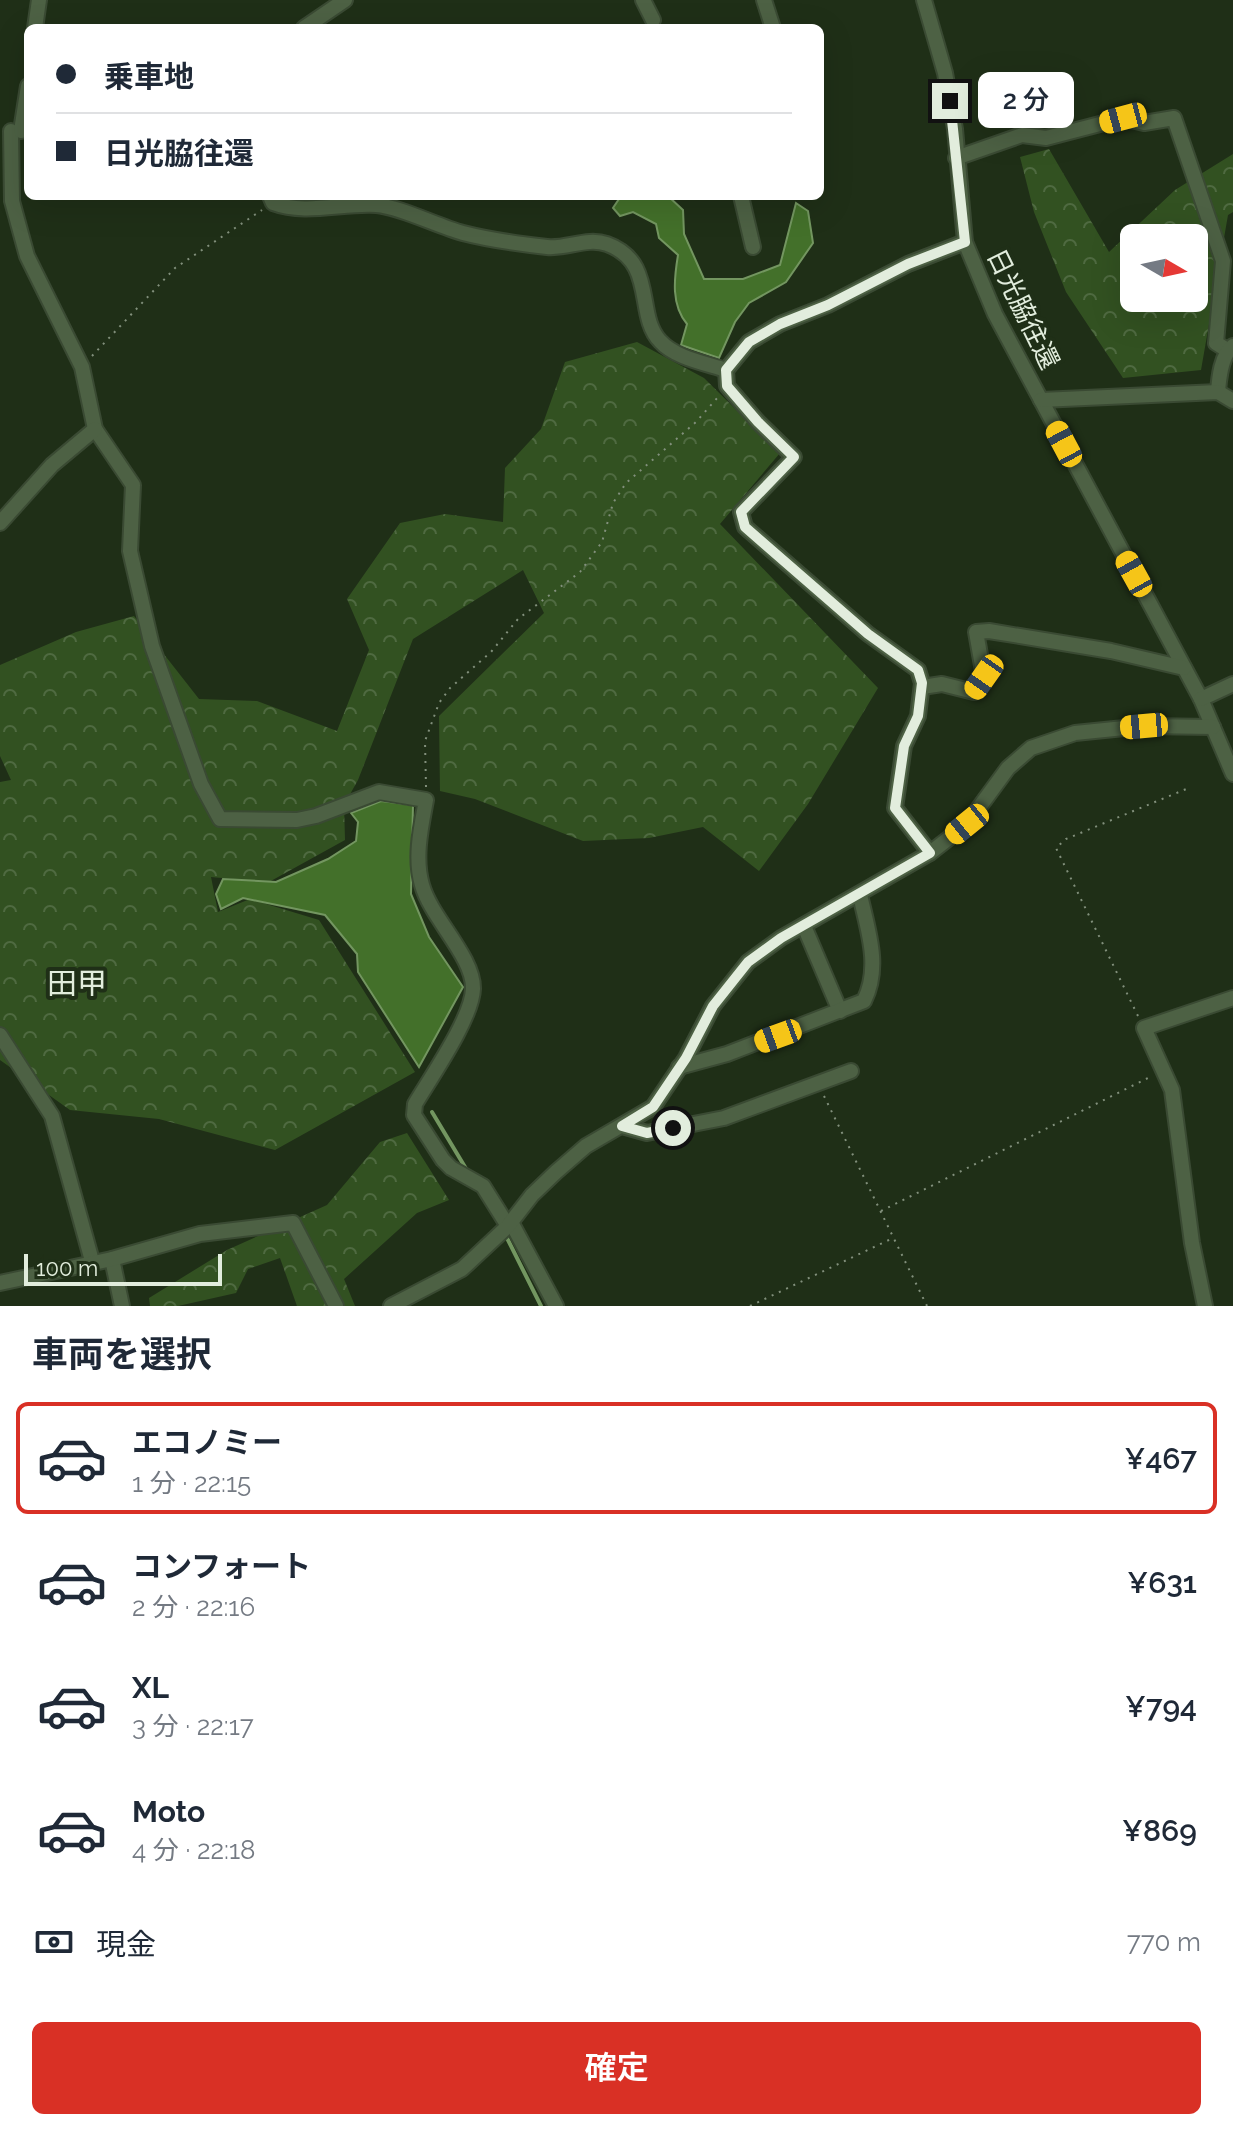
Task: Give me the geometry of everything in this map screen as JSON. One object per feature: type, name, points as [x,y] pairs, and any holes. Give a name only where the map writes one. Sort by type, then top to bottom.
[{"type":"street","points":[[36,24],[39,0]]},
{"type":"street","points":[[310,24],[345,0]]},
{"type":"street","points":[[643,0],[653,20]]},
{"type":"street","points":[[764,0],[772,24]]},
{"type":"street","name":"日光脇往還","points":[[924,0],[945,73],[955,129],[965,242],[995,314],[1041,400],[1218,392]]},
{"type":"street","points":[[24,100],[15,131],[12,201],[27,256],[82,367],[95,429],[133,485],[130,551],[152,646],[201,784],[220,819],[297,820],[379,792],[426,800],[418,846],[421,883],[432,911],[464,960],[473,988],[462,1024],[415,1104],[414,1115],[443,1160],[483,1186],[509,1224],[556,1306]]},
{"type":"street","points":[[956,158],[1022,135],[1046,138],[1123,118],[1144,123],[1174,118],[1223,261],[1216,343],[1230,348],[1219,377],[1218,392],[1233,401]]},
{"type":"street","points":[[273,200],[287,208],[378,205],[465,233],[551,247],[587,241],[603,242],[623,251],[636,269],[646,296],[649,321],[658,340],[674,352],[726,370]]},
{"type":"street","points":[[742,200],[753,247]]},
{"type":"street","points":[[930,853],[895,808],[904,746],[918,716],[922,687],[918,670],[868,634],[745,527],[741,512],[794,457],[727,386],[726,370],[749,342],[780,324],[828,305],[908,264],[965,242]]},
{"type":"street","points":[[1041,400],[1201,699],[1233,774]]},
{"type":"street","points":[[0,523],[52,465],[95,429]]},
{"type":"street","points":[[922,687],[942,684],[974,692],[984,677],[976,632],[989,631],[1111,651],[1184,668]]},
{"type":"street","points":[[1201,699],[1233,684]]},
{"type":"street","points":[[391,1306],[462,1269],[509,1224],[532,1195],[586,1146],[653,1107],[713,1006],[748,962],[930,853],[967,824],[1008,768],[1031,748],[1075,733],[1144,726],[1213,727]]},
{"type":"street","points":[[679,1067],[727,1054],[864,1001],[872,985],[873,954],[860,895]]},
{"type":"street","points":[[804,926],[840,1011]]},
{"type":"street","points":[[1205,1306],[1192,1243],[1172,1090],[1144,1028],[1233,998]]},
{"type":"street","points":[[0,1035],[52,1116],[92,1261]]},
{"type":"street","points":[[622,1126],[647,1133],[724,1118],[851,1071]]},
{"type":"street","points":[[0,1283],[112,1259],[200,1234],[293,1223],[336,1306]]},
{"type":"street","points":[[112,1259],[122,1306]]},
{"type":"path","points":[[82,367],[175,268],[270,200]]},
{"type":"path","points":[[426,800],[425,741],[439,703],[450,688],[491,652],[518,619],[580,572],[602,542],[613,503],[626,483],[696,422],[727,386]]},
{"type":"path","points":[[1144,1028],[1056,848],[1066,839],[1191,787]]},
{"type":"path","points":[[881,1211],[1164,1070]]},
{"type":"path","points":[[819,1084],[927,1306]]},
{"type":"path","points":[[750,1306],[895,1238]]},
{"type":"green space","points":[[1049,149],[1109,252],[1120,242],[1120,312],[1208,312],[1208,224],[1139,224],[1175,190],[1233,154],[1233,212],[1228,215],[1201,370],[1123,378],[1066,292],[1034,212],[1020,157]]},
{"type":"green space","points":[[637,342],[704,378],[780,453],[720,524],[878,688],[808,804],[759,871],[703,827],[649,838],[583,841],[475,799],[440,791],[439,716],[544,613],[523,570],[413,639],[358,780],[344,805],[345,840],[269,882],[211,877],[218,912],[250,899],[319,920],[415,1072],[275,1150],[159,1119],[70,1110],[0,1060],[0,782],[11,780],[0,756],[0,665],[76,632],[134,616],[199,699],[257,701],[337,731],[369,650],[347,599],[400,523],[445,514],[503,522],[505,468],[541,429],[565,362]]},
{"type":"green space","points":[[407,1133],[449,1200],[417,1213],[344,1279],[355,1306],[297,1306],[280,1258],[248,1269],[236,1293],[178,1306],[150,1306],[149,1298],[227,1250],[327,1205],[380,1142]]},
{"type":"shaded area","points":[[618,200],[672,200],[683,210],[684,234],[704,279],[743,279],[780,265],[796,203],[808,211],[813,243],[786,282],[749,303],[735,322],[719,358],[681,345],[687,324],[676,300],[678,255],[659,238],[656,224],[633,212],[620,216],[613,208]]},
{"type":"shaded area","points":[[381,801],[413,805],[411,894],[429,937],[463,987],[419,1067],[358,972],[357,954],[325,915],[243,898],[221,909],[216,894],[223,879],[276,882],[328,859],[356,841],[358,822],[351,813]]},
{"type":"waterway","points":[[432,1112],[468,1172]]},
{"type":"waterway","points":[[505,1234],[541,1306]]},
{"type":"district","name":"田甲","points":[[77,983]]},
{"type":"route","points":[[673,1128],[647,1133],[622,1126],[653,1107],[686,1058],[713,1006],[748,962],[781,938],[930,853],[895,808],[904,746],[918,716],[922,683],[918,670],[868,634],[745,527],[741,512],[794,457],[727,386],[726,370],[749,342],[780,324],[828,305],[908,264],[965,242],[950,101]]}]
